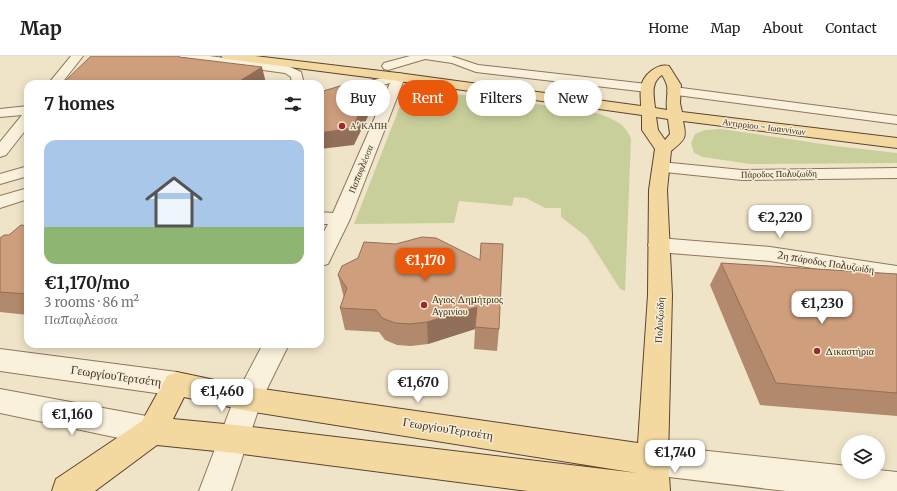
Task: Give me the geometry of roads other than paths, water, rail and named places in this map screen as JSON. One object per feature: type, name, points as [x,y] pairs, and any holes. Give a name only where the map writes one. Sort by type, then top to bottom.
[{"type":"main road","name":"Αντιρρίου - Ιωαννίνων","points":[[227,56],[298,60],[395,73],[648,100],[897,129]]},
{"type":"main road","name":"Αντιρρίου - Ιωαννίνων","points":[[298,60],[364,73],[395,73]]},
{"type":"main road","points":[[298,60],[315,74],[318,80]]},
{"type":"main road","points":[[664,62],[673,81],[678,134],[662,158],[650,130],[648,100],[649,82],[664,62]]},
{"type":"main road","name":"Αντιρρίου - Ιωαννίνων","points":[[674,103],[897,143]]},
{"type":"main road","name":"Πολυζωίδη","points":[[654,481],[660,295],[658,190],[662,158]]},
{"type":"main road","points":[[68,491],[152,431],[177,384]]},
{"type":"main road","name":"ΓεωργίουΤερτσέτη","points":[[177,384],[654,481]]},
{"type":"main road","name":"ΓεωργίουΤερτσέτη","points":[[152,431],[654,481]]},
{"type":"street","points":[[57,80],[77,56]]},
{"type":"street","points":[[183,56],[288,70],[297,75],[298,80]]},
{"type":"street","points":[[377,80],[395,73],[422,56]]},
{"type":"street","points":[[428,56],[454,60],[476,68],[648,100]]},
{"type":"street","points":[[335,81],[364,73]]},
{"type":"street","name":"Παπαφλέσσα","points":[[324,251],[340,219],[391,96],[395,73]]},
{"type":"street","points":[[324,85],[336,88]]},
{"type":"street","points":[[324,99],[336,95]]},
{"type":"street","points":[[674,103],[897,120]]},
{"type":"street","points":[[0,113],[24,110]]},
{"type":"street","points":[[0,152],[24,122]]},
{"type":"street","name":"Πάροδος Πολυζωίδη","points":[[662,158],[742,175],[897,173]]},
{"type":"street","points":[[0,164],[24,161]]},
{"type":"street","points":[[0,179],[24,172]]},
{"type":"street","points":[[0,202],[18,196]]},
{"type":"street","points":[[324,218],[340,219]]},
{"type":"street","name":"2η πάροδος Πολυζωίδη","points":[[658,246],[770,254],[897,274]]},
{"type":"street","points":[[215,491],[235,439],[248,399],[274,348]]},
{"type":"street","name":"ΓεωργίουΤερτσέτη","points":[[0,360],[177,384]]},
{"type":"street","name":"ΓεωργίουΤερτσέτη","points":[[0,401],[152,431]]},
{"type":"street","name":"ΓεωργίουΤερτσέτη","points":[[654,481],[897,488]]},
{"type":"place","name":"Α' ΚΑΠΗ","points":[[342,126]]},
{"type":"place","name":"Αγιος Δημήτριος Αγρινίου","points":[[424,305]]},
{"type":"place","name":"Δικαστήρια","points":[[817,351]]}]
